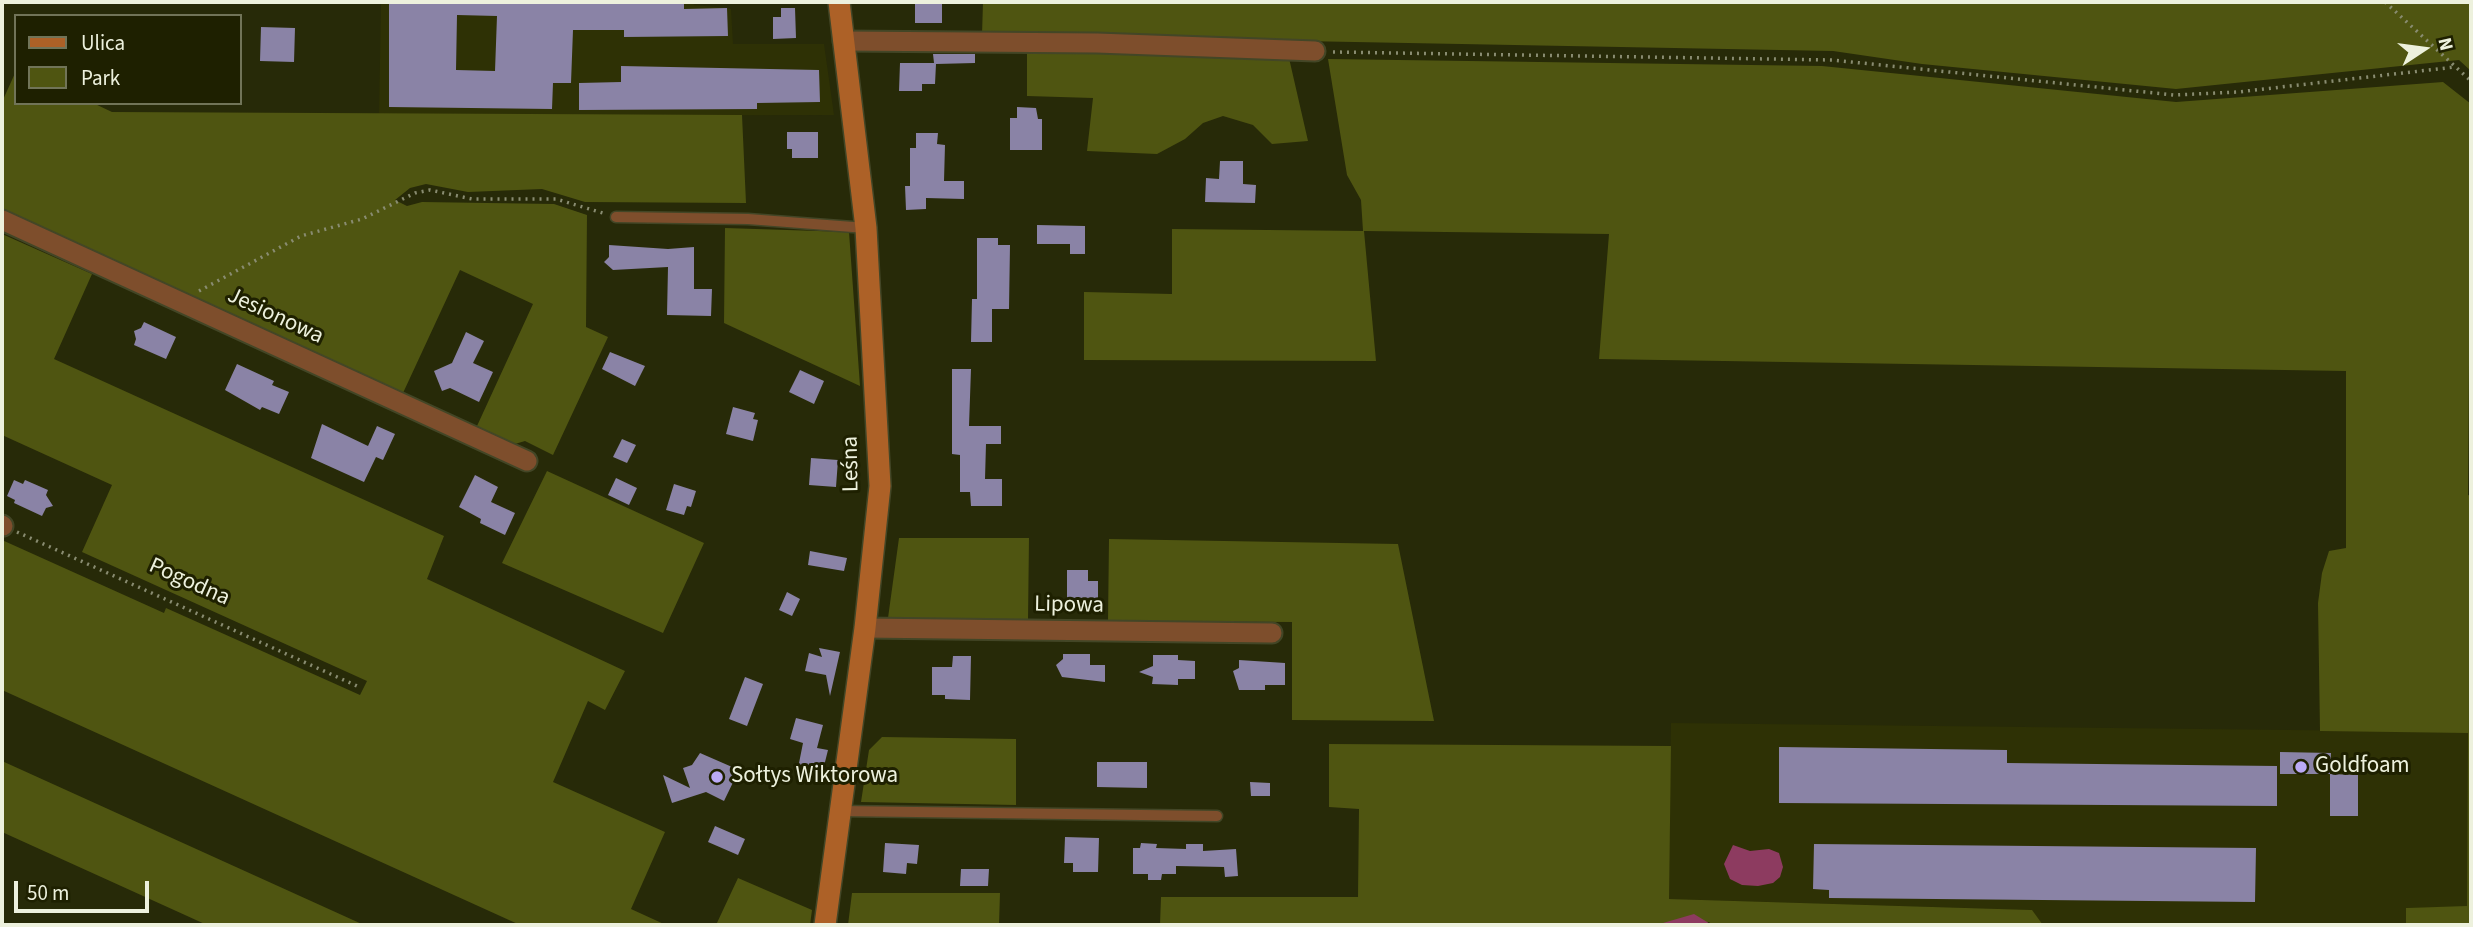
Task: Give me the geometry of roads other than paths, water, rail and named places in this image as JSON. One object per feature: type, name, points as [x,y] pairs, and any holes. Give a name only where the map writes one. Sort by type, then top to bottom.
[{"type":"street","name":"Leśna","points":[[825,925],[865,628],[880,486],[866,228],[839,2]]},
{"type":"street","points":[[843,41],[1097,43],[1315,51]]},
{"type":"street","name":"Jesionowa","points":[[2,220],[527,461]]},
{"type":"street","name":"Lipowa","points":[[865,628],[1272,634]]},
{"type":"lane","points":[[616,217],[748,219],[866,228]]},
{"type":"lane","points":[[841,811],[1217,816]]},
{"type":"place","name":"Goldfoam","points":[[2301,767]]},
{"type":"place","name":"Sołtys Wiktorowa","points":[[717,777]]}]
